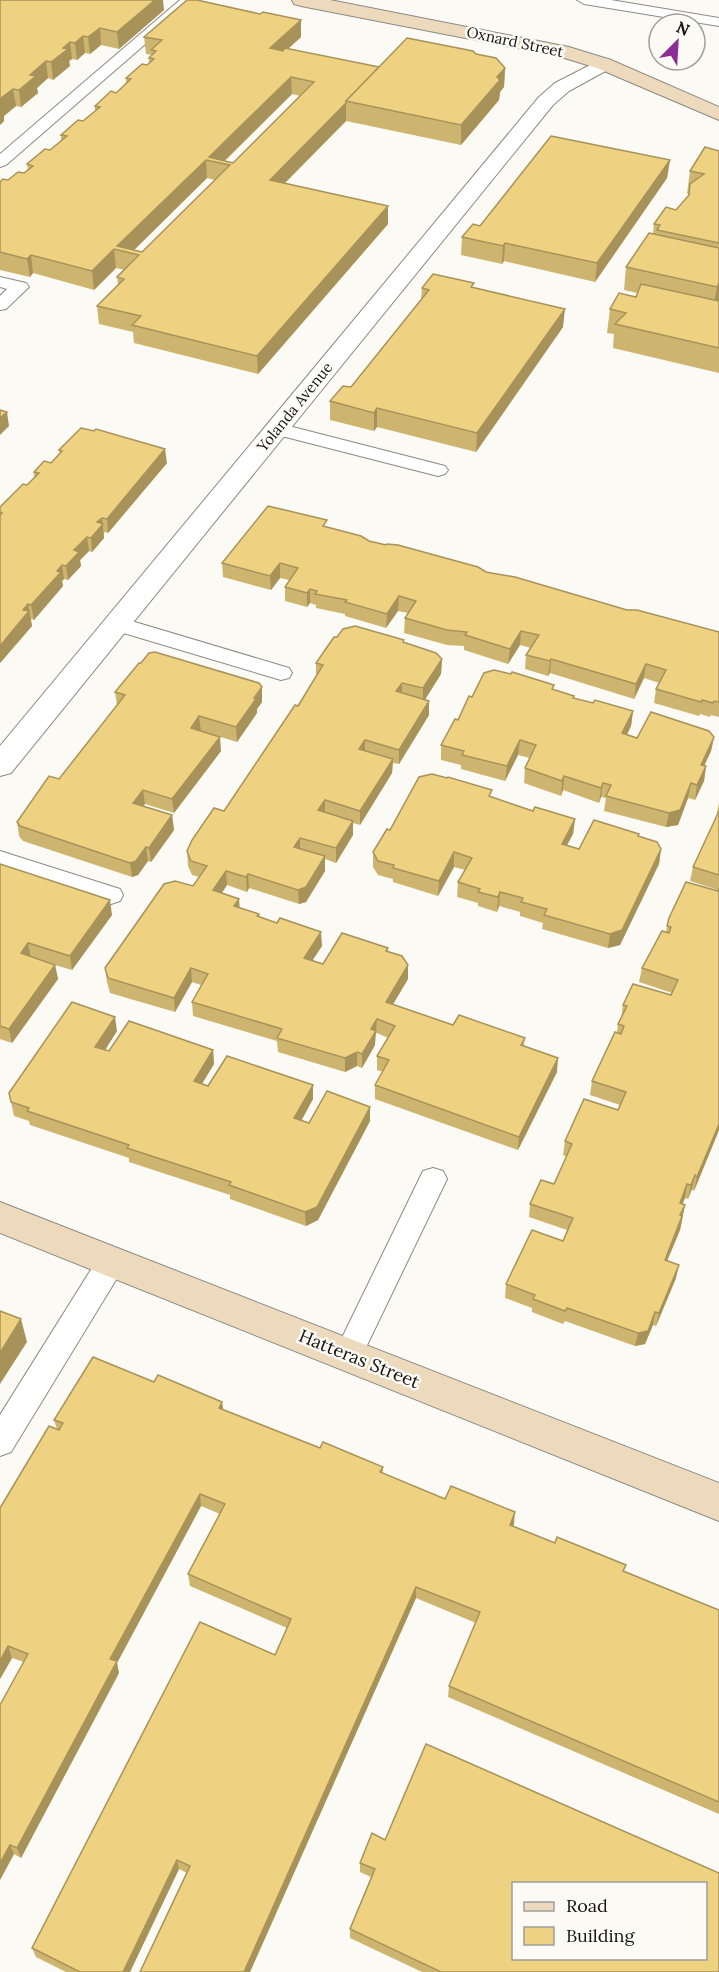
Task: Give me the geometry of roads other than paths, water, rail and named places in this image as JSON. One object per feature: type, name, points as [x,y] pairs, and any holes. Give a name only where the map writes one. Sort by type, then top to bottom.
[{"type":"main road","name":"Oxnard Street","points":[[301,0],[540,46],[604,64],[719,114]]},
{"type":"main road","name":"Hatteras Street","points":[[0,1216],[719,1502]]},
{"type":"street","name":"Yolanda Avenue","points":[[0,766],[546,101],[562,87],[604,64]]},
{"type":"lane","points":[[0,162],[189,0]]},
{"type":"lane","points":[[584,0],[719,22]]},
{"type":"lane","points":[[0,282],[20,287],[0,305]]},
{"type":"lane","points":[[277,429],[438,470]]},
{"type":"lane","points":[[118,624],[281,673]]},
{"type":"lane","points":[[0,860],[111,895]]},
{"type":"lane","points":[[348,1355],[433,1179]]},
{"type":"lane","points":[[0,1442],[112,1261]]}]
